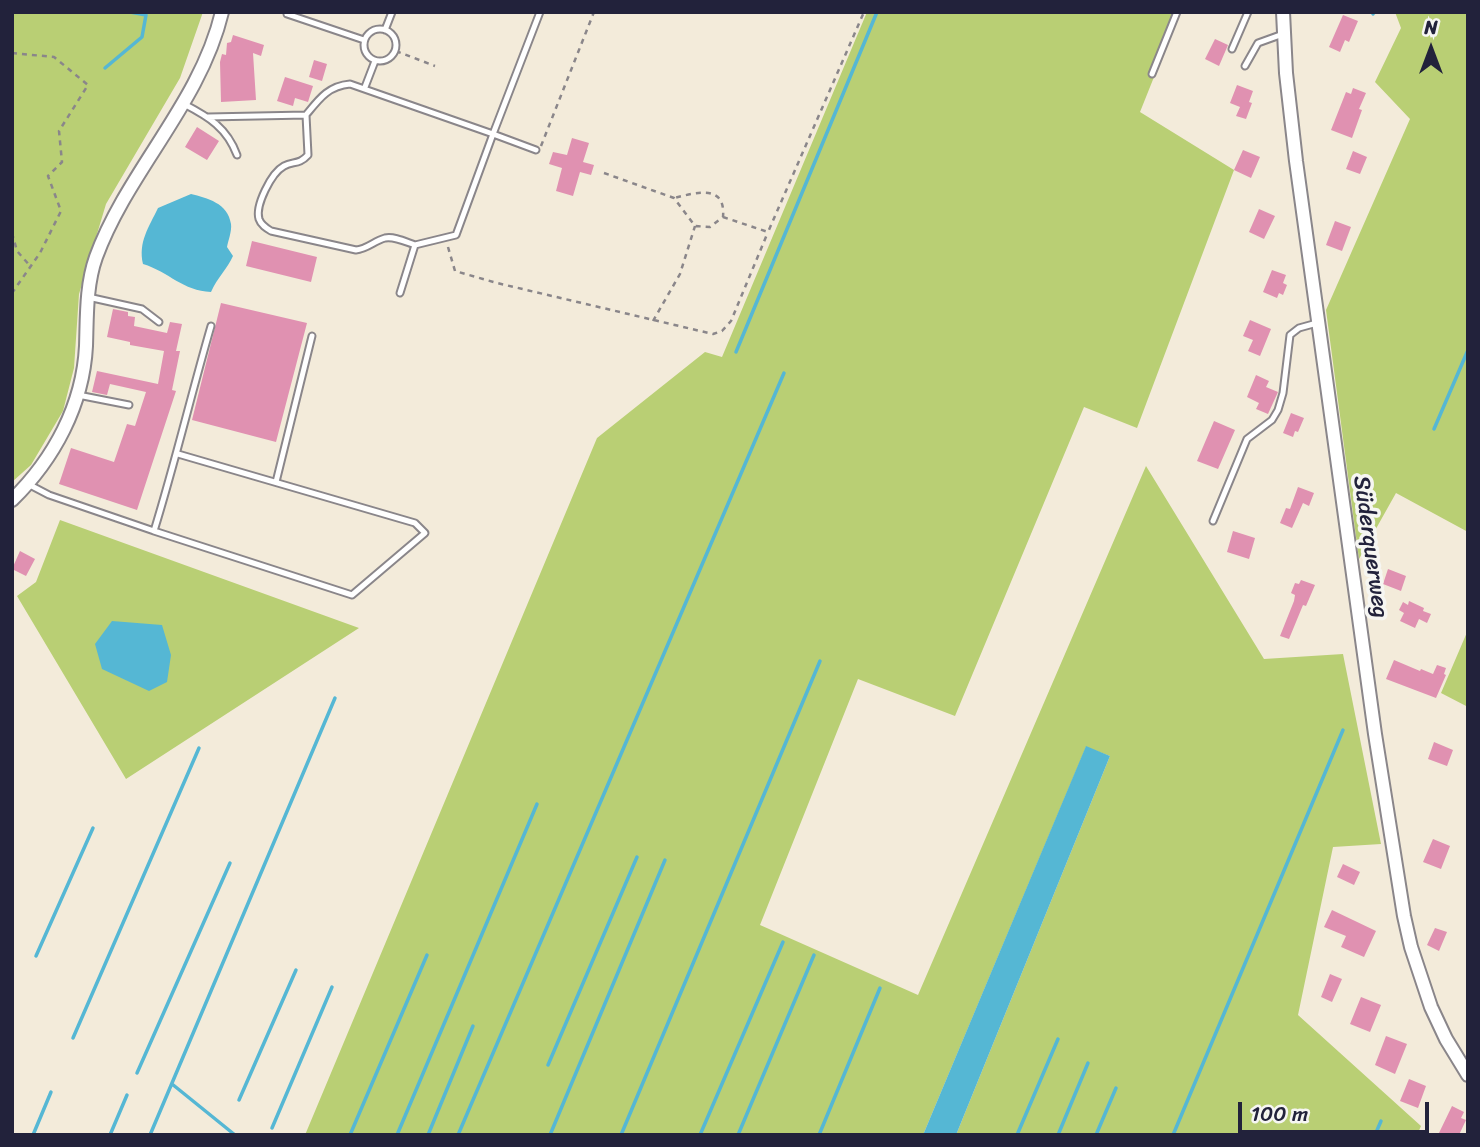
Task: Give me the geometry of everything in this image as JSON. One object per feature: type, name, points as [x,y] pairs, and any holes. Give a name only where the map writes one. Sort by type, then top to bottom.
[{"type":"street","points":[[12,500],[28,484],[65,430],[78,395],[86,349],[88,297],[95,260],[107,229],[120,206],[184,104],[209,53],[222,12]]},
{"type":"street","name":"Süderquerweg","points":[[1283,12],[1296,161],[1375,734],[1404,916],[1431,1007],[1446,1039],[1468,1075]]},
{"type":"lane","points":[[385,30],[391,12]]},
{"type":"lane","points":[[536,150],[492,134],[365,88],[350,84],[330,89],[306,115],[308,155],[294,165],[284,166],[268,185],[259,209],[259,219],[262,225],[271,231],[356,250],[365,249],[384,238],[415,245],[456,235],[492,134],[540,12]]},
{"type":"lane","points":[[1152,75],[1177,12]]},
{"type":"lane","points":[[1232,49],[1248,12]]},
{"type":"lane","points":[[288,14],[364,40]]},
{"type":"lane","points":[[385,30],[394,36],[396,51],[389,59],[374,61],[364,50],[364,40],[370,32],[385,30]]},
{"type":"lane","points":[[1245,66],[1258,43],[1284,34]]},
{"type":"lane","points":[[365,88],[374,61]]},
{"type":"lane","points":[[184,104],[208,117],[222,129],[232,141],[237,155]]},
{"type":"lane","points":[[208,117],[306,115]]},
{"type":"lane","points":[[400,293],[415,245]]},
{"type":"lane","points":[[88,297],[142,309],[159,322]]},
{"type":"lane","points":[[1213,521],[1247,439],[1272,420],[1278,410],[1283,393],[1290,335],[1299,328],[1318,322]]},
{"type":"lane","points":[[154,531],[178,454],[180,433],[211,326]]},
{"type":"lane","points":[[276,482],[312,337]]},
{"type":"lane","points":[[78,395],[129,405]]},
{"type":"lane","points":[[28,484],[49,495],[154,531],[352,595],[425,533],[415,523],[178,454]]},
{"type":"path","points":[[536,150],[539,152],[594,12]]},
{"type":"path","points":[[445,237],[455,271],[698,332],[713,334],[722,331],[731,321],[864,12]]},
{"type":"path","points":[[396,51],[435,66]]},
{"type":"path","points":[[12,53],[54,57],[88,85],[59,131],[62,162],[48,176],[61,211],[40,253],[12,293]]},
{"type":"path","points":[[604,173],[674,198],[711,193],[721,202],[723,217]]},
{"type":"path","points":[[674,198],[695,226],[710,227],[723,217]]},
{"type":"path","points":[[723,217],[768,232]]},
{"type":"path","points":[[653,321],[680,274],[695,226]]},
{"type":"path","points":[[12,233],[17,251],[31,267]]},
{"type":"path","points":[[12,344],[12,354]]},
{"type":"green space","points":[[12,12],[203,12],[180,78],[106,204],[79,294],[74,368],[63,411],[31,465],[12,482]]},
{"type":"green space","points":[[867,12],[1180,12],[1140,112],[1234,170],[1137,428],[1084,407],[955,716],[858,679],[760,925],[918,995],[1146,466],[1264,659],[1343,654],[1381,844],[1333,847],[1298,1015],[1421,1126],[1417,1135],[956,1135],[1110,756],[1086,747],[923,1135],[305,1135],[597,438],[705,352],[722,357]]},
{"type":"green space","points":[[1395,12],[1468,12],[1468,532],[1396,493],[1359,559],[1326,310],[1410,119],[1375,82],[1401,28]]},
{"type":"green space","points":[[60,520],[359,628],[126,779],[17,596],[36,582]]},
{"type":"green space","points":[[1468,630],[1468,707],[1441,693]]},
{"type":"water","points":[[191,194],[221,206],[231,224],[227,247],[233,256],[211,292],[184,285],[143,264],[143,242],[158,208]]},
{"type":"water","points":[[112,621],[162,625],[171,655],[167,682],[149,691],[102,669],[95,644]]},
{"type":"water","points":[[1086,746],[1110,756],[956,1135],[923,1135]]},
{"type":"building","points":[[1343,15],[1358,21],[1349,42],[1345,40],[1340,52],[1329,47]]},
{"type":"building","points":[[233,35],[264,45],[261,56],[253,53],[256,100],[221,102],[220,62],[222,54],[226,55],[227,43],[231,42]]},
{"type":"building","points":[[1215,39],[1228,45],[1219,66],[1205,59]]},
{"type":"building","points":[[314,60],[327,64],[322,81],[309,77]]},
{"type":"building","points":[[285,77],[313,86],[308,102],[295,98],[293,106],[277,101]]},
{"type":"building","points":[[1237,85],[1253,91],[1246,119],[1236,116],[1240,107],[1230,103]]},
{"type":"building","points":[[1353,88],[1366,93],[1352,138],[1331,130],[1346,92],[1351,94]]},
{"type":"building","points":[[197,127],[219,141],[207,160],[185,147]]},
{"type":"building","points":[[572,138],[589,143],[583,162],[594,165],[591,175],[580,172],[573,196],[556,191],[562,168],[549,164],[553,152],[567,155]]},
{"type":"building","points":[[1243,150],[1260,157],[1251,178],[1234,170]]},
{"type":"building","points":[[1353,151],[1367,157],[1360,174],[1346,169]]},
{"type":"building","points":[[1259,209],[1275,216],[1264,239],[1249,232]]},
{"type":"building","points":[[1335,221],[1351,227],[1342,251],[1326,245]]},
{"type":"building","points":[[252,241],[317,257],[311,282],[246,266]]},
{"type":"building","points":[[1272,270],[1286,275],[1283,283],[1287,285],[1283,295],[1279,293],[1277,298],[1263,292]]},
{"type":"building","points":[[221,303],[307,323],[276,442],[192,420]]},
{"type":"building","points":[[113,309],[128,312],[128,316],[135,317],[134,326],[167,333],[170,322],[182,324],[172,390],[176,391],[137,510],[59,484],[71,448],[114,462],[127,424],[135,426],[146,392],[110,384],[107,395],[92,392],[97,371],[158,384],[164,351],[130,345],[130,342],[107,337]]},
{"type":"building","points":[[1250,320],[1271,329],[1260,356],[1248,351],[1253,340],[1243,336]]},
{"type":"building","points":[[1256,375],[1269,381],[1266,387],[1278,392],[1268,414],[1256,409],[1259,403],[1247,397]]},
{"type":"building","points":[[1291,413],[1304,418],[1293,437],[1283,433]]},
{"type":"building","points":[[1214,421],[1235,430],[1218,469],[1197,461]]},
{"type":"building","points":[[1298,487],[1314,493],[1309,506],[1303,503],[1292,528],[1280,523],[1286,508],[1290,509]]},
{"type":"building","points":[[1233,531],[1255,538],[1249,559],[1227,552]]},
{"type":"building","points":[[20,551],[35,559],[26,576],[12,569]]},
{"type":"building","points":[[1388,569],[1406,576],[1401,591],[1383,584]]},
{"type":"building","points":[[1301,580],[1315,585],[1306,606],[1303,605],[1289,639],[1280,636],[1294,601],[1295,595],[1291,593],[1295,583],[1299,584]]},
{"type":"building","points":[[1409,601],[1431,614],[1427,623],[1419,619],[1415,628],[1400,621],[1404,613],[1399,610],[1403,602],[1408,605]]},
{"type":"building","points":[[1394,660],[1433,674],[1437,665],[1446,668],[1446,675],[1436,698],[1386,679]]},
{"type":"building","points":[[1434,742],[1453,750],[1447,766],[1428,759]]},
{"type":"building","points":[[1433,839],[1450,846],[1441,869],[1423,862]]},
{"type":"building","points":[[1343,864],[1360,872],[1354,885],[1337,877]]},
{"type":"building","points":[[1332,910],[1376,931],[1364,957],[1341,947],[1346,936],[1324,927]]},
{"type":"building","points":[[1435,928],[1447,932],[1439,951],[1427,945]]},
{"type":"building","points":[[1330,974],[1342,979],[1332,1002],[1321,997]]},
{"type":"building","points":[[1361,997],[1381,1005],[1370,1032],[1350,1024]]},
{"type":"building","points":[[1386,1036],[1407,1044],[1395,1074],[1375,1065]]},
{"type":"building","points":[[1409,1079],[1426,1086],[1418,1108],[1400,1101]]},
{"type":"building","points":[[1452,1106],[1464,1112],[1461,1118],[1466,1120],[1459,1135],[1438,1135]]},
{"type":"waterway","points":[[105,68],[142,37],[146,15],[130,12]]},
{"type":"waterway","points":[[736,352],[877,12]]},
{"type":"waterway","points":[[1434,429],[1468,350]]},
{"type":"waterway","points":[[458,1135],[784,373]]},
{"type":"waterway","points":[[621,1135],[820,661]]},
{"type":"waterway","points":[[150,1135],[335,698]]},
{"type":"waterway","points":[[1173,1135],[1343,730]]},
{"type":"waterway","points":[[73,1038],[199,748]]},
{"type":"waterway","points":[[397,1135],[537,804]]},
{"type":"waterway","points":[[36,956],[93,828]]},
{"type":"waterway","points":[[548,1065],[637,857]]},
{"type":"waterway","points":[[550,1135],[665,860]]},
{"type":"waterway","points":[[137,1073],[230,863]]},
{"type":"waterway","points":[[700,1135],[783,942]]},
{"type":"waterway","points":[[350,1135],[427,955]]},
{"type":"waterway","points":[[738,1135],[814,955]]},
{"type":"waterway","points":[[239,1100],[296,970]]},
{"type":"waterway","points":[[272,1128],[332,987]]},
{"type":"waterway","points":[[819,1135],[880,988]]},
{"type":"waterway","points":[[428,1135],[473,1026]]},
{"type":"waterway","points":[[1017,1135],[1058,1039]]},
{"type":"waterway","points":[[1058,1135],[1088,1063]]},
{"type":"waterway","points":[[172,1084],[235,1135]]},
{"type":"waterway","points":[[1096,1135],[1116,1088]]},
{"type":"waterway","points":[[33,1135],[51,1092]]},
{"type":"waterway","points":[[110,1135],[127,1095]]},
{"type":"waterway","points":[[1375,1135],[1381,1121]]}]
